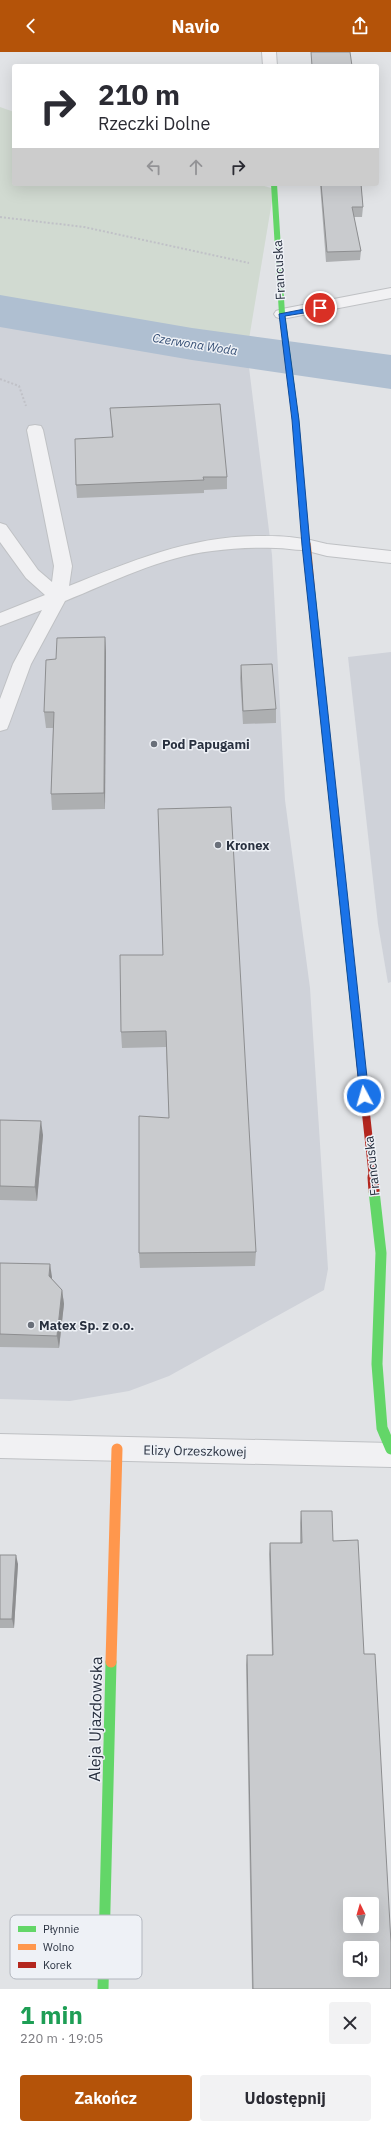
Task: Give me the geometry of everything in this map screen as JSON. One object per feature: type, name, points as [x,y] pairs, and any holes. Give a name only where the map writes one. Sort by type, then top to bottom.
[{"type":"street","points":[[269,52],[270,64]]},
{"type":"street","name":"Francuska","points":[[274,186],[282,314],[296,420],[306,545],[386,1274],[377,1364],[382,1428],[391,1449]]},
{"type":"street","points":[[282,314],[391,293]]},
{"type":"street","points":[[306,545],[327,550],[391,557]]},
{"type":"street","name":"Elizy Orzeszkowej","points":[[0,1446],[391,1455]]},
{"type":"street","name":"Aleja Ujazdowska","points":[[105,1915],[117,1449]]},
{"type":"street","name":"Aleja Ujazdowska","points":[[103,1979],[103,1989]]},
{"type":"lane","points":[[0,724],[22,664],[58,597],[62,566],[35,430]]},
{"type":"lane","points":[[0,529],[32,574],[58,597]]},
{"type":"lane","points":[[0,620],[183,550],[227,544],[268,541],[306,545]]},
{"type":"path","points":[[0,217],[84,227],[279,270]]},
{"type":"path","points":[[0,379],[19,386],[35,430]]},
{"type":"shaded area","points":[[0,107],[12,111],[12,186],[264,186],[274,189],[247,351],[0,312]]},
{"type":"shaded area","points":[[0,311],[247,351],[272,555],[285,800],[310,988],[328,1269],[324,1290],[169,1376],[129,1391],[70,1401],[0,1399]]},
{"type":"shaded area","points":[[391,652],[391,982],[388,983],[378,924],[348,657]]},
{"type":"building","points":[[311,52],[350,52],[352,64],[312,64]]},
{"type":"building","points":[[321,186],[361,186],[363,207],[352,207],[361,251],[327,252]]},
{"type":"building","points":[[220,404],[227,477],[203,477],[204,480],[76,485],[75,439],[113,437],[110,408]]},
{"type":"building","points":[[105,637],[104,793],[51,794],[54,712],[44,712],[46,660],[56,659],[57,638]]},
{"type":"building","points":[[272,664],[276,709],[243,711],[241,665]]},
{"type":"building","points":[[231,807],[256,1252],[139,1253],[139,1116],[169,1118],[166,1031],[121,1032],[120,955],[163,955],[158,809]]},
{"type":"building","points":[[0,1120],[41,1121],[35,1187],[0,1186]]},
{"type":"building","name":"Matex Sp. z o.o.","points":[[0,1263],[50,1264],[49,1276],[62,1290],[57,1336],[0,1334]]},
{"type":"building","points":[[301,1511],[332,1511],[333,1541],[358,1540],[364,1654],[375,1654],[391,1943],[391,1989],[253,1989],[247,1655],[273,1655],[270,1543],[302,1543]]},
{"type":"building","points":[[0,1555],[16,1555],[12,1619],[0,1619]]},
{"type":"waterway","name":"Czerwona Woda","points":[[0,311],[192,344],[391,372]]},
{"type":"traffic: fast","points":[[274,186],[282,314],[296,420],[300,470]]},
{"type":"traffic: fast","points":[[311,590],[360,1059]]},
{"type":"traffic: fast","points":[[374,1191],[381,1253],[377,1364],[382,1428],[391,1449]]},
{"type":"traffic: fast","points":[[105,1915],[111,1662]]},
{"type":"traffic: fast","points":[[103,1979],[103,1989]]},
{"type":"traffic: slow","points":[[300,470],[311,590]]},
{"type":"traffic: slow","points":[[111,1662],[117,1449]]},
{"type":"traffic: jam","points":[[360,1059],[374,1191]]},
{"type":"place","name":"Pod Papugami","points":[[154,744]]},
{"type":"place","name":"Kronex","points":[[218,845]]},
{"type":"place","name":"Matex Sp. z o.o.","points":[[31,1325]]},
{"type":"route","points":[[320,308],[282,314],[296,420],[306,545],[364,1096]]}]
